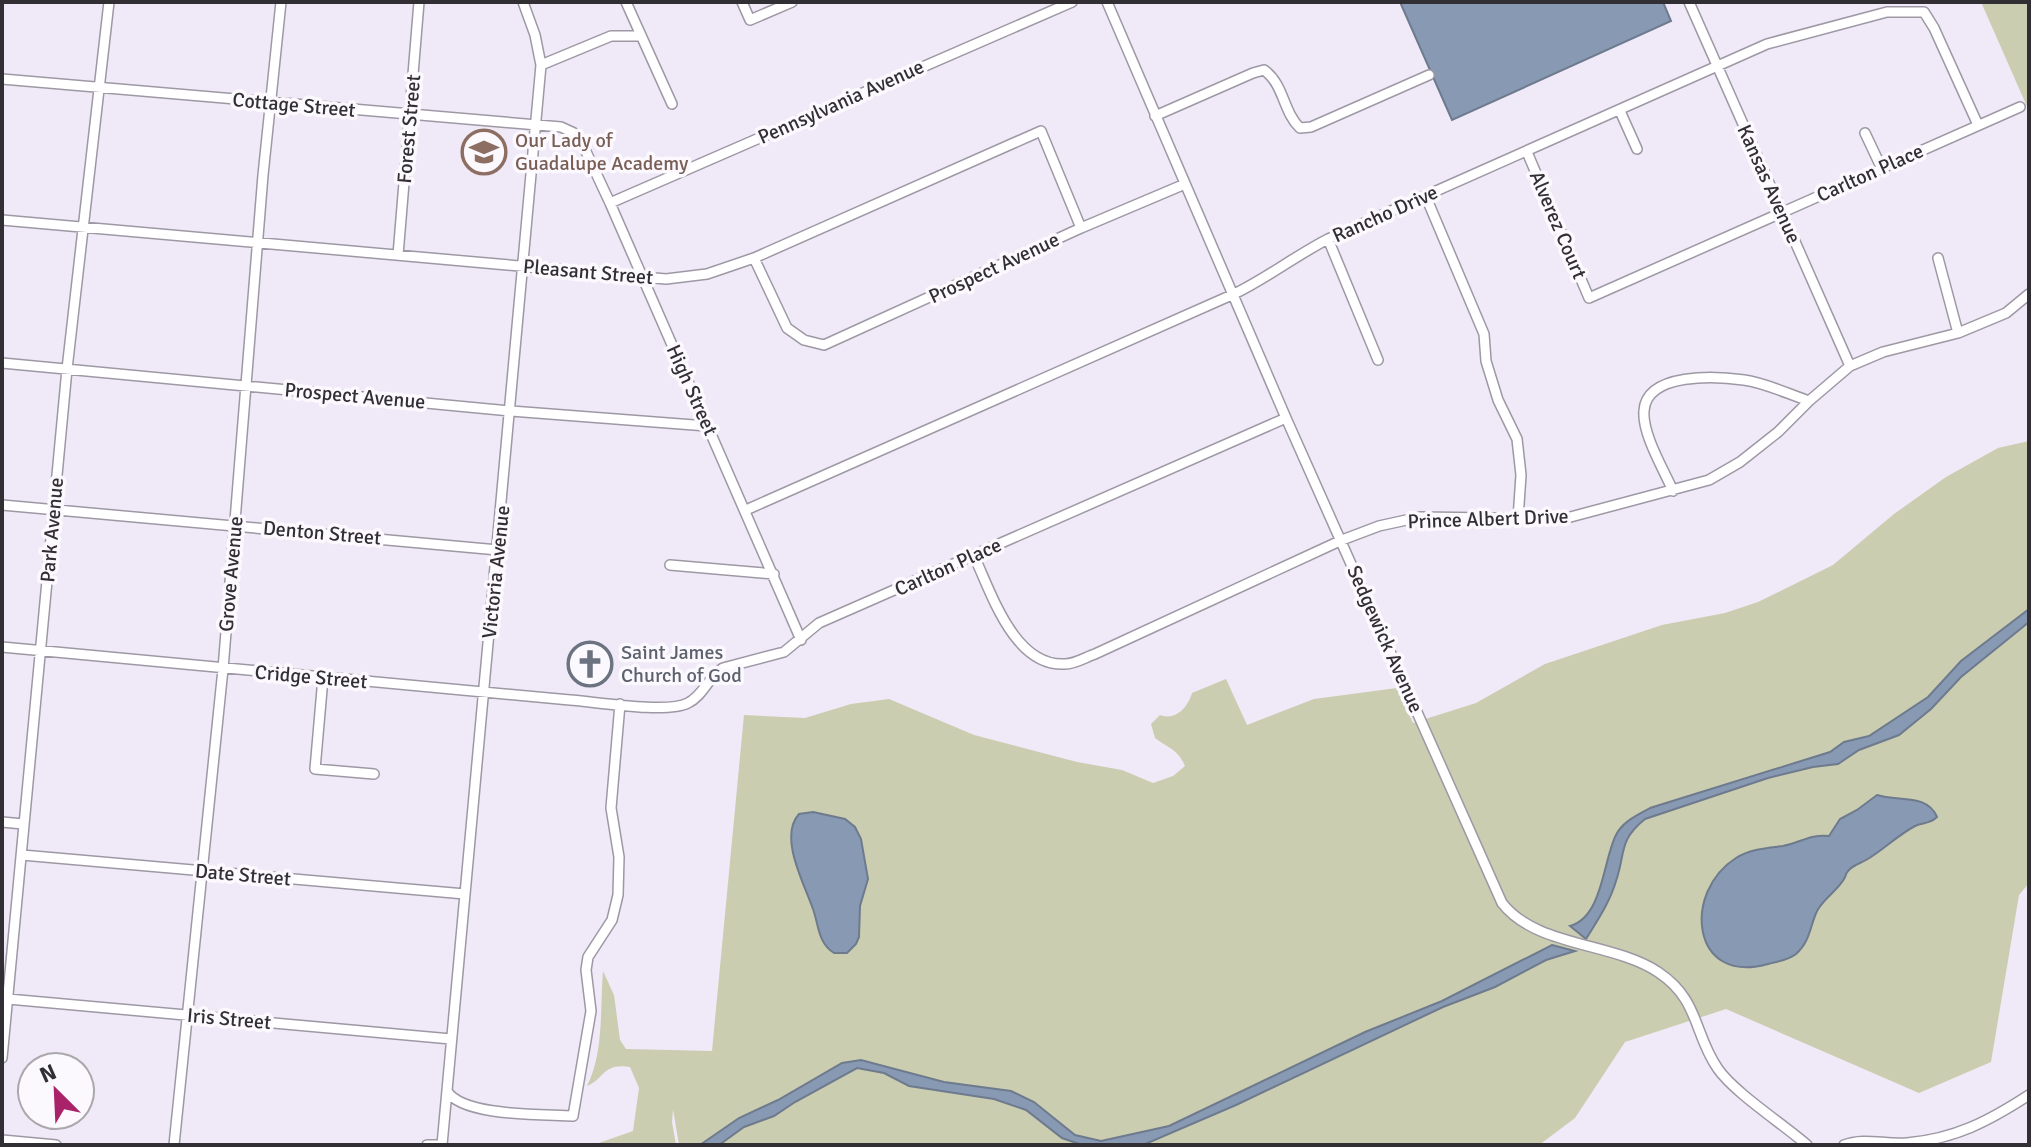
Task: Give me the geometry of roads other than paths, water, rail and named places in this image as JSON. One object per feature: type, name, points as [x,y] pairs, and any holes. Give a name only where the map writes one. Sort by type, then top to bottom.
[{"type":"street","name":"Park Avenue","points":[[2,1058],[67,369],[109,2]]},
{"type":"street","name":"Grove Avenue","points":[[174,1145],[223,669],[245,385],[281,2]]},
{"type":"street","name":"Forest Street","points":[[398,255],[419,2]]},
{"type":"street","name":"Victoria Avenue","points":[[442,1145],[541,65],[535,35],[523,2]]},
{"type":"street","points":[[626,2],[672,104]]},
{"type":"street","points":[[742,2],[750,20],[792,2]]},
{"type":"street","name":"Pennsylvania Avenue","points":[[610,203],[1072,2]]},
{"type":"street","name":"Sedgewick Avenue","points":[[1107,2],[1286,418],[1505,907],[1519,919],[1568,940],[1637,960],[1672,983],[1695,1014],[1712,1058],[1727,1079],[1807,1145]]},
{"type":"street","name":"Kansas Avenue","points":[[1689,2],[1850,366]]},
{"type":"street","name":"Rancho Drive","points":[[746,510],[1234,294],[1268,277],[1296,256],[1328,239],[1767,44],[1887,12],[1924,12],[1978,125]]},
{"type":"street","points":[[541,65],[611,36],[641,36]]},
{"type":"street","points":[[1155,116],[1264,70],[1273,77],[1293,121],[1300,128],[1311,127],[1429,75]]},
{"type":"street","name":"Cottage Street","points":[[2,79],[561,127],[574,133],[581,141]]},
{"type":"street","name":"Carlton Place","points":[[1589,298],[2020,107]]},
{"type":"street","points":[[1620,111],[1637,149]]},
{"type":"street","name":"Pleasant Street","points":[[2,220],[666,279],[707,274],[754,258],[1041,131],[1081,228]]},
{"type":"street","points":[[1865,133],[1882,169]]},
{"type":"street","name":"High Street","points":[[581,141],[801,640]]},
{"type":"street","name":"Alverez Court","points":[[1527,152],[1589,298]]},
{"type":"street","name":"Prospect Avenue","points":[[754,258],[787,328],[804,340],[824,345],[1185,184]]},
{"type":"street","points":[[1426,197],[1484,334],[1486,361],[1498,400],[1517,439],[1521,475],[1518,519]]},
{"type":"street","points":[[1328,239],[1378,360]]},
{"type":"street","points":[[1938,258],[1958,333]]},
{"type":"street","name":"Prince Albert Drive","points":[[974,556],[1008,627],[1027,650],[1047,661],[1066,664],[1095,654],[1342,540],[1379,526],[1420,517],[1563,519],[1709,480],[1740,462],[1778,432],[1850,366],[1883,352],[1958,333],[2006,313],[2029,294]]},
{"type":"street","name":"Prospect Avenue","points":[[2,363],[511,411],[707,426]]},
{"type":"street","points":[[1673,491],[1645,427],[1643,409],[1649,394],[1668,382],[1707,378],[1747,380],[1809,401]]},
{"type":"street","name":"Carlton Place","points":[[620,704],[659,707],[686,704],[695,699],[723,668],[784,652],[819,623],[1286,418]]},
{"type":"street","name":"Denton Street","points":[[2,505],[498,550]]},
{"type":"street","points":[[670,565],[774,574]]},
{"type":"street","name":"Cridge Street","points":[[2,647],[620,704]]},
{"type":"street","points":[[323,678],[315,769],[374,774]]},
{"type":"street","points":[[447,1091],[451,1098],[479,1109],[573,1116],[591,1011],[586,970],[588,957],[612,920],[618,895],[619,857],[611,808],[620,704]]},
{"type":"street","points":[[2,822],[23,824]]},
{"type":"street","name":"Date Street","points":[[22,855],[465,894]]},
{"type":"street","name":"Iris Street","points":[[8,999],[451,1039]]},
{"type":"street","points":[[1844,1145],[1860,1141],[1924,1142],[1969,1130],[2029,1095]]},
{"type":"street","points":[[2,1140],[56,1145]]},
{"type":"street","points":[[427,1145],[442,1145]]},
{"type":"water","points":[[1400,2],[1663,2],[1671,21],[1452,120]]},
{"type":"water","points":[[2029,609],[2029,622],[1961,677],[1931,709],[1899,735],[1859,750],[1838,764],[1768,778],[1645,819],[1630,834],[1610,896],[1586,939],[1570,926],[1581,921],[1596,900],[1616,835],[1631,819],[1650,808],[1830,752],[1844,742],[1869,736],[1928,697],[1961,661]]},
{"type":"water","points":[[1877,795],[1919,801],[1932,809],[1937,817],[1909,830],[1850,869],[1820,907],[1804,944],[1793,956],[1768,964],[1742,967],[1723,962],[1710,949],[1703,932],[1702,912],[1707,892],[1719,873],[1747,853],[1811,837],[1829,836],[1840,819]]},
{"type":"water","points":[[813,812],[845,819],[855,827],[861,839],[868,879],[860,906],[859,937],[847,953],[834,953],[822,939],[795,861],[791,835],[793,824],[799,814]]},
{"type":"water","points":[[1552,945],[1575,951],[1546,960],[1495,987],[1443,1007],[1236,1105],[1143,1145],[1082,1145],[1062,1138],[1026,1110],[994,1099],[909,1086],[884,1073],[857,1068],[774,1116],[744,1127],[719,1145],[700,1145],[739,1118],[778,1100],[842,1063],[861,1060],[944,1082],[1011,1091],[1034,1102],[1075,1135],[1101,1141],[1169,1126],[1365,1032],[1442,1001]]},
{"type":"place","name":"Our Lady of Guadalupe Academy","points":[[484,152]]},
{"type":"place","name":"Saint James Church of God","points":[[590,664]]}]
